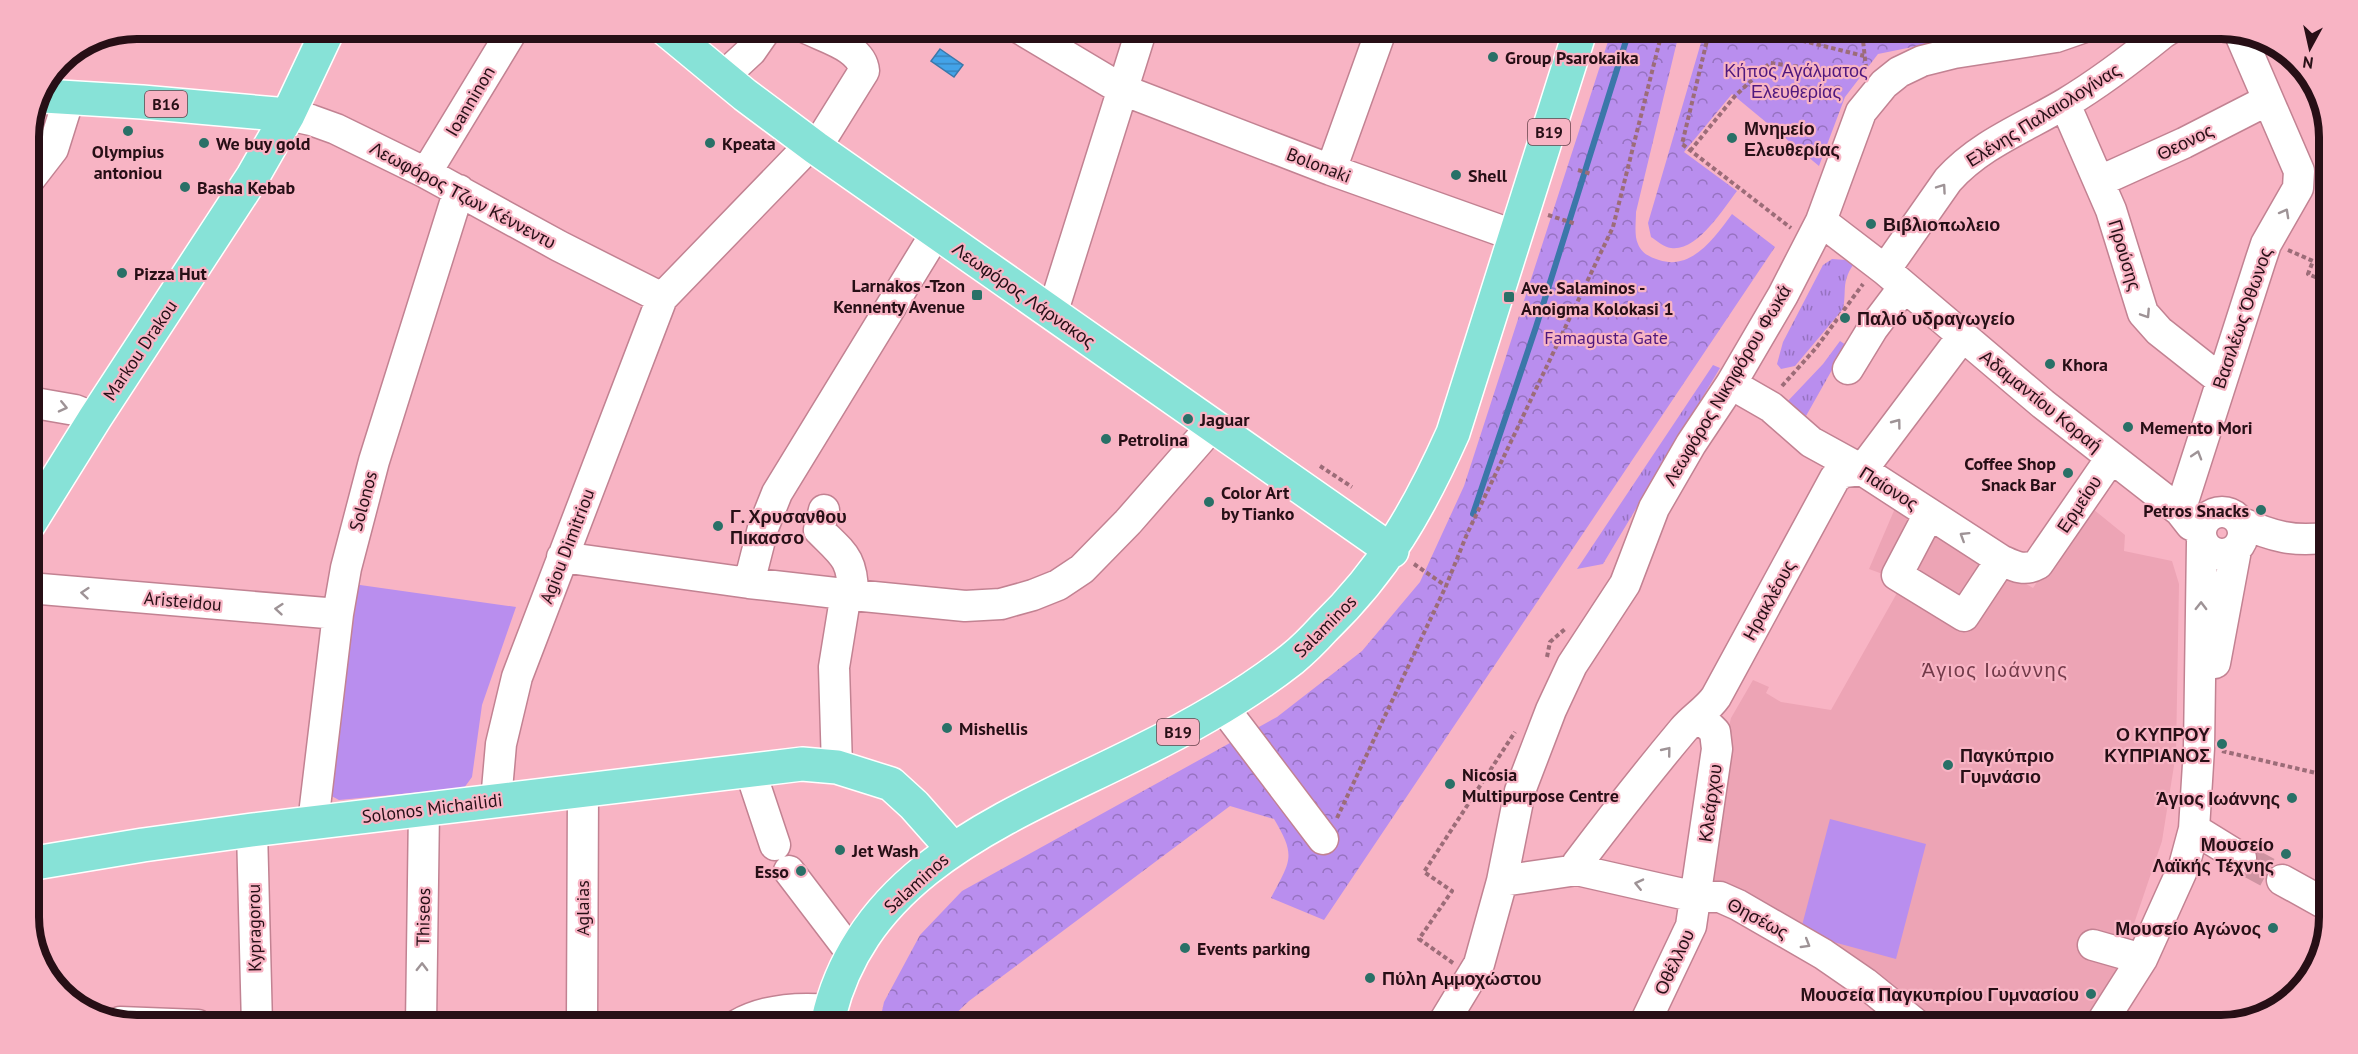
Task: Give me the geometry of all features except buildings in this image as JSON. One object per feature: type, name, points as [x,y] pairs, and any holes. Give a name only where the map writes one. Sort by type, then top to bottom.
[{"type":"main road","name":"Markou Drakou","points":[[39,508],[95,418],[230,215],[288,114],[324,39]]},
{"type":"main road","name":"Λεωφόρος Λάρνακος","points":[[677,39],[813,146],[1392,551]]},
{"type":"main road","name":"Salaminos","points":[[829,1015],[835,992],[853,955],[875,921],[889,904],[941,857],[985,829],[1143,751],[1263,681],[1294,657],[1347,606],[1392,551],[1428,490],[1453,433],[1578,39]]},
{"type":"main road","name":"Λεωφόρος Τζων Κέννεντυ","points":[[57,97],[288,114]]},
{"type":"main road","name":"Solonos Michailidi","points":[[39,862],[252,830],[802,764],[837,767],[872,791],[941,857]]},
{"type":"street","name":"Ioanninon","points":[[426,173],[507,39]]},
{"type":"street","points":[[723,77],[752,51],[760,39]]},
{"type":"street","points":[[662,298],[813,146],[864,71],[863,64],[856,53],[828,39]]},
{"type":"street","name":"Bolonaki","points":[[1037,39],[1123,90],[1331,170],[1516,236]]},
{"type":"street","points":[[1052,314],[1139,39]]},
{"type":"street","points":[[1331,170],[1378,39]]},
{"type":"street","name":"Λεωφόρος Νικηφόρου Φωκά","points":[[1460,980],[1479,964],[1502,881],[1520,791],[1551,710],[1572,665],[1625,584],[1654,508],[1783,295],[1808,226],[1854,126],[1870,99],[1899,72],[1922,61],[1954,53],[2043,39]]},
{"type":"street","name":"Ελένης Παλαιολογίνας","points":[[1848,369],[1873,328],[1886,277],[1947,180],[1958,168],[1984,148],[2106,79],[2156,39]]},
{"type":"street","name":"Βασιλέως Όθωνος","points":[[2180,511],[2260,262],[2269,240],[2292,200],[2300,179],[2293,153],[2243,42]]},
{"type":"street","points":[[39,167],[53,148],[57,97]]},
{"type":"street","name":"Θεονος","points":[[2100,181],[2184,143],[2268,100]]},
{"type":"street","name":"Προύσης","points":[[2065,104],[2100,181],[2143,312],[2159,331],[2221,380]]},
{"type":"street","name":"Λεωφόρος Τζων Κέννεντυ","points":[[288,114],[336,129],[426,173],[662,298]]},
{"type":"street","name":"Solonos","points":[[313,823],[338,614],[346,568],[374,461],[459,190]]},
{"type":"street","name":"Αδαμαντίου Κοραή","points":[[1808,226],[1886,277],[2180,511]]},
{"type":"street","points":[[749,583],[764,528],[777,493],[936,233]]},
{"type":"street","name":"Agiou Dimitriou","points":[[496,801],[501,744],[510,700],[562,557],[662,298]]},
{"type":"street","points":[[1862,470],[1962,336]]},
{"type":"street","name":"Παίονος","points":[[1731,384],[1765,404],[1811,442],[1862,470],[2001,560],[2020,568],[2031,568],[2038,564],[2047,550]]},
{"type":"street","points":[[39,404],[75,410],[95,418]]},
{"type":"street","points":[[562,557],[749,583],[850,594],[965,606],[1001,604],[1058,585],[1082,569],[1128,522],[1212,426]]},
{"type":"street","name":"Ερμείου","points":[[2047,550],[2111,458]]},
{"type":"street","name":"Ηρακλέους","points":[[1577,870],[1577,864],[1685,727],[1699,716],[1716,697],[1835,478],[1844,472],[1862,470]]},
{"type":"street","points":[[824,510],[819,530],[848,559],[853,577],[834,667],[837,767]]},
{"type":"street","points":[[2180,511],[2222,534],[2270,535],[2304,540],[2319,538]]},
{"type":"street","points":[[1929,514],[1897,575],[1964,616],[2001,560]]},
{"type":"street","points":[[2106,1015],[2184,866],[2194,829],[2212,750],[2222,534]]},
{"type":"street","name":"Aristeidou","points":[[39,589],[338,614]]},
{"type":"street","points":[[1223,706],[1323,839]]},
{"type":"street","name":"Κλεάρχου","points":[[1696,897],[1718,739],[1715,732],[1699,716]]},
{"type":"street","points":[[750,770],[775,845]]},
{"type":"street","name":"Aglaias","points":[[582,1015],[583,790]]},
{"type":"street","name":"Thiseos","points":[[421,1015],[424,809]]},
{"type":"street","points":[[2194,829],[2241,858]]},
{"type":"street","name":"Kypragorou","points":[[252,830],[257,1015]]},
{"type":"street","name":"Θησέως","points":[[1502,881],[1577,870],[1696,897],[1720,897],[1738,904],[1823,954],[1903,1015]]},
{"type":"street","points":[[789,871],[853,955]]},
{"type":"street","points":[[2283,880],[2319,900]]},
{"type":"street","name":"Οθέλλου","points":[[1650,1015],[1686,942],[1696,897]]},
{"type":"street","points":[[2093,945],[2134,961]]},
{"type":"street","points":[[1446,1015],[1460,980]]},
{"type":"street","points":[[762,1015],[792,1009],[816,1015]]},
{"type":"path","points":[[1323,839],[1338,817],[1446,586],[1467,534],[1613,228],[1661,39]]},
{"type":"path","points":[[1707,39],[1682,144],[1690,152],[1808,226]]},
{"type":"path","points":[[1795,39],[1864,56]]},
{"type":"path","points":[[1690,152],[1735,96],[1770,63],[1866,76],[1863,39]]},
{"type":"path","points":[[1578,170],[1591,174]]},
{"type":"path","points":[[1545,214],[1576,224]]},
{"type":"path","points":[[2269,240],[2313,261],[2308,274],[2319,279]]},
{"type":"path","points":[[1765,404],[1886,277]]},
{"type":"path","points":[[1392,551],[1446,586]]},
{"type":"path","points":[[2212,750],[2319,774]]},
{"type":"path","points":[[1419,939],[1460,980]]},
{"type":"shaded area","name":"Παγκύπριο Γυμνάσιο","points":[[2088,505],[2125,535],[2124,551],[2172,561],[2179,584],[2176,753],[2162,841],[2119,968],[2097,1015],[1914,1015],[1702,882],[1724,747],[1731,718],[1753,680],[1769,687],[1766,693],[1781,702],[1831,710],[1897,593],[1896,579],[1869,569],[1896,506],[2033,588]]},
{"type":"green space","name":"Famagusta Gate","points":[[1609,39],[1678,39],[1636,212],[1638,244],[1644,253],[1659,260],[1682,261],[1702,250],[1732,214],[1775,247],[1324,920],[1271,898],[1286,867],[1288,851],[1286,842],[1274,819],[1230,806],[969,1001],[954,1015],[881,1015],[884,1002],[920,935],[962,891],[1277,717],[1362,651],[1420,582],[1464,486]]},
{"type":"green space","name":"Κήπος Αγάλματος Ελευθερίας","points":[[1702,39],[1952,39],[1878,54],[1845,97],[1819,166],[1732,94],[1684,152],[1737,191],[1700,236],[1681,247],[1671,248],[1651,237],[1648,223]]},
{"type":"green space","points":[[1832,259],[1846,260],[1853,265],[1846,282],[1843,309],[1795,366],[1781,369],[1777,364],[1783,342],[1823,265]]},
{"type":"green space","points":[[1840,341],[1846,345],[1806,416],[1787,402],[1823,364]]},
{"type":"green space","points":[[1713,365],[1720,368],[1603,564],[1577,569]]},
{"type":"green space","points":[[346,583],[516,607],[482,705],[472,777],[464,788],[339,800],[322,791]]},
{"type":"green space","points":[[1830,819],[1926,844],[1896,959],[1800,933]]},
{"type":"water","points":[[940,49],[963,65],[954,77],[931,61]]},
{"type":"waterway","points":[[1473,514],[1536,327],[1627,39]]},
{"type":"tunnel","points":[[2241,858],[2282,880]]},
{"type":"place","name":"Group Psarokaika","points":[[1493,57]]},
{"type":"place","name":"Olympius antoniou","points":[[128,131]]},
{"type":"place","name":"Μνημείο Ελευθερίας","points":[[1732,138]]},
{"type":"place","name":"We buy gold","points":[[204,143]]},
{"type":"place","name":"Kpeata","points":[[710,143]]},
{"type":"place","name":"Shell","points":[[1456,175]]},
{"type":"place","name":"Basha Kebab","points":[[185,187]]},
{"type":"place","name":"Βιβλιοπωλειο","points":[[1871,224]]},
{"type":"place","name":"Pizza Hut","points":[[122,273]]},
{"type":"place","name":"Larnakos -Tzon Kennenty Avenue","points":[[977,295]]},
{"type":"place","name":"Ave. Salaminos - Anoigma Kolokasi 1","points":[[1509,297]]},
{"type":"place","name":"Παλιό υδραγωγείο","points":[[1845,318]]},
{"type":"place","name":"Khora","points":[[2050,364]]},
{"type":"place","name":"Jaguar","points":[[1188,419]]},
{"type":"place","name":"Memento Mori","points":[[2128,427]]},
{"type":"place","name":"Petrolina","points":[[1106,439]]},
{"type":"place","name":"Coffee Shop Snack Bar","points":[[2068,473]]},
{"type":"place","name":"Color Art by Tianko","points":[[1209,502]]},
{"type":"place","name":"Petros Snacks","points":[[2261,510]]},
{"type":"place","name":"Γ. Χρυσανθου Πικασσο","points":[[718,526]]},
{"type":"place","name":"Mishellis","points":[[947,728]]},
{"type":"place","name":"Ο ΚΥΠΡΟΥ ΚΥΠΡΙΑΝΟΣ","points":[[2222,744]]},
{"type":"place","name":"Παγκύπριο Γυμνάσιο","points":[[1948,765]]},
{"type":"place","name":"Nicosia Multipurpose Centre","points":[[1450,784]]},
{"type":"place","name":"Άγιος Ιωάννης","points":[[2292,798]]},
{"type":"place","name":"Jet Wash","points":[[840,850]]},
{"type":"place","name":"Μουσείο Λαϊκής Τέχνης","points":[[2286,854]]},
{"type":"place","name":"Esso","points":[[801,871]]},
{"type":"place","name":"Μουσείο Αγώνος","points":[[2273,928]]},
{"type":"place","name":"Events parking","points":[[1185,948]]},
{"type":"place","name":"Πύλη Αμμοχώστου","points":[[1370,978]]},
{"type":"place","name":"Μουσεία Παγκυπρίου Γυμνασίου","points":[[2091,994]]},
{"type":"district","name":"Άγιος Ιωάννης","points":[[1995,670]]}]
